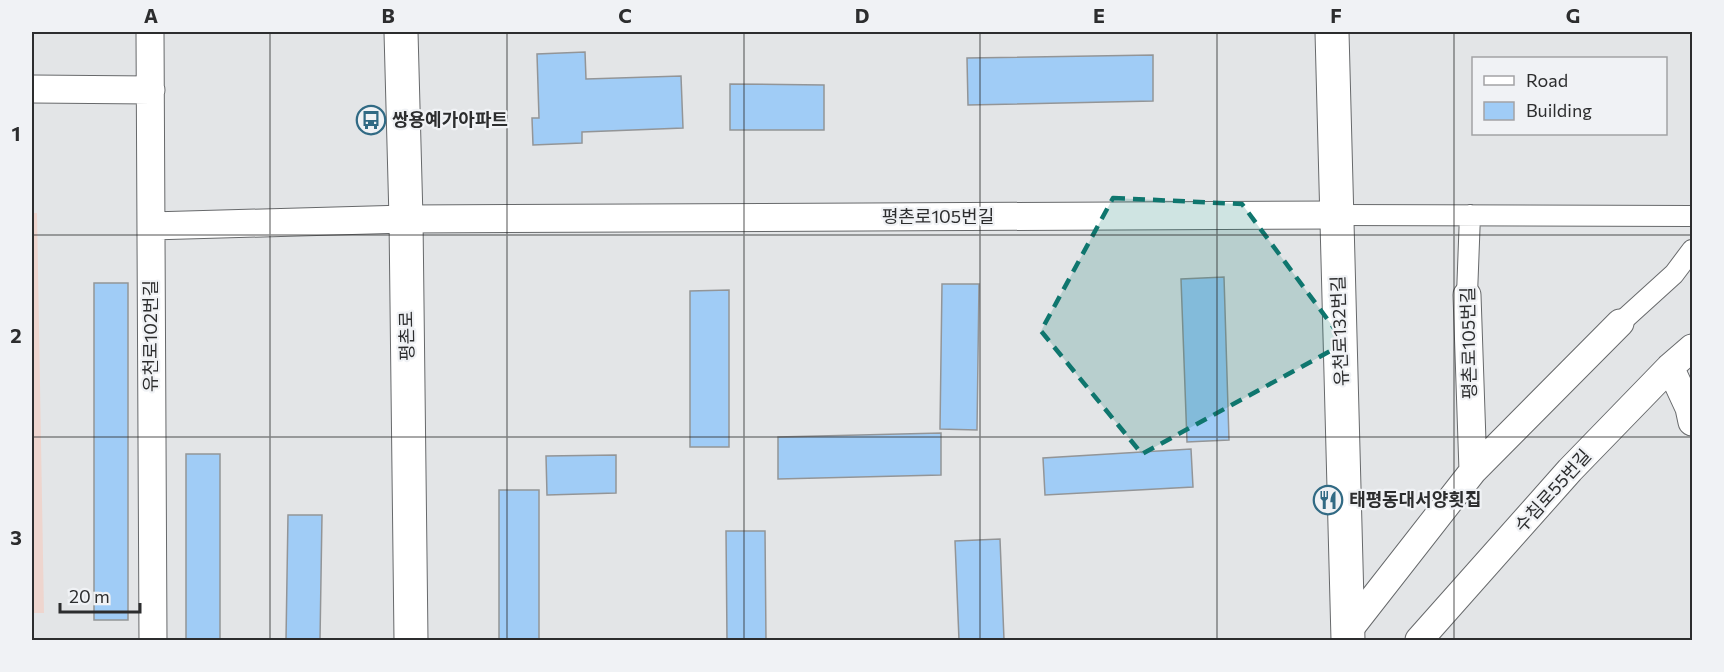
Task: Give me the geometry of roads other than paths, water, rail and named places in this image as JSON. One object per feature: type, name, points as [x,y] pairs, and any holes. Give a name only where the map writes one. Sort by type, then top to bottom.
[{"type":"main road","name":"평촌로","points":[[401,32],[406,219],[411,640]]},
{"type":"main road","name":"유천로132번길","points":[[1332,32],[1348,636]]},
{"type":"street","name":"유천로102번길","points":[[150,32],[153,640]]},
{"type":"street","points":[[32,89],[151,90]]},
{"type":"street","name":"평촌로105번길","points":[[151,226],[406,219],[1336,215],[1692,216]]},
{"type":"street","name":"평촌로105번길","points":[[1470,215],[1467,295],[1473,471]]},
{"type":"street","name":"유천로132번길","points":[[1348,636],[1473,471],[1620,323],[1674,274],[1692,250]]},
{"type":"street","name":"수침로55번길","points":[[1419,640],[1570,470],[1670,367],[1692,348]]},
{"type":"street","points":[[1670,367],[1689,408],[1692,422]]},
{"type":"place","name":"쌍용예가아파트","points":[[371,120]]},
{"type":"place","name":"태평동대서양횟집","points":[[1328,500]]}]
